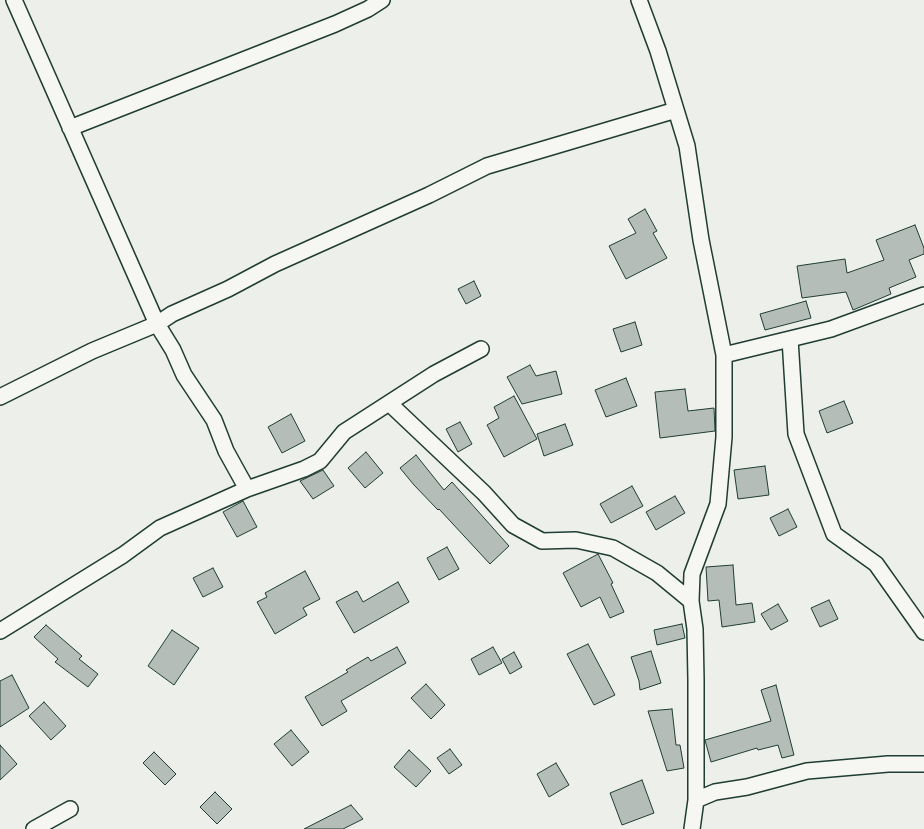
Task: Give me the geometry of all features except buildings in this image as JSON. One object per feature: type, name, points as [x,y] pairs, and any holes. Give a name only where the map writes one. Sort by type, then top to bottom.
[{"type":"street","points":[[14,0],[157,324],[173,350],[184,375],[214,420],[226,452],[247,489]]},
{"type":"street","points":[[70,128],[335,24],[368,9],[382,0]]},
{"type":"street","points":[[639,0],[658,51],[687,146],[701,240],[724,356],[724,437],[718,504],[692,574],[691,601],[695,629],[696,680],[696,800],[692,829]]},
{"type":"street","points":[[0,397],[92,351],[157,324],[172,314],[228,289],[276,264],[429,195],[487,166],[676,110]]},
{"type":"street","points":[[724,356],[831,329],[924,295]]},
{"type":"street","points":[[790,339],[796,434],[834,534],[876,564],[924,632]]},
{"type":"street","points":[[0,631],[123,555],[160,528],[247,489],[304,469],[320,461],[344,432],[434,374],[481,349]]},
{"type":"street","points":[[389,403],[484,493],[513,524],[542,541],[576,540],[613,548],[656,573],[691,601]]},
{"type":"street","points":[[696,800],[715,792],[746,787],[807,771],[888,764],[924,764]]},
{"type":"street","points":[[34,829],[70,809]]}]
